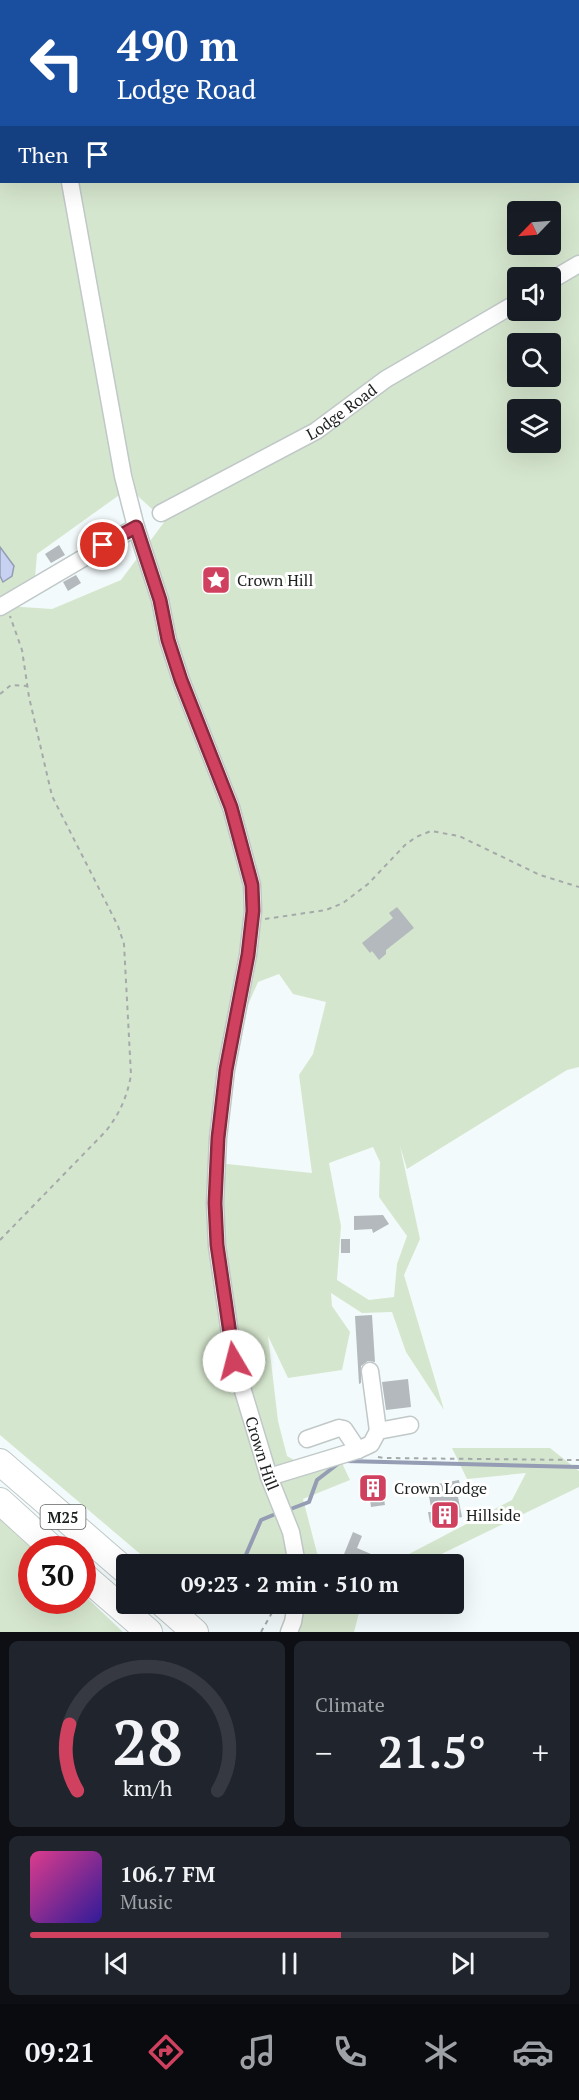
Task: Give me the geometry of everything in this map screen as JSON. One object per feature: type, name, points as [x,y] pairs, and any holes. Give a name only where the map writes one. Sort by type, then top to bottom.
[{"type":"highway","name":"M25","points":[[0,1462],[116,1563]]},
{"type":"highway","name":"M25","points":[[0,1501],[39,1536]]},
{"type":"highway","points":[[96,1586],[149,1632]]},
{"type":"highway","points":[[174,1614],[195,1632]]},
{"type":"street","name":"Crown Hill","points":[[70,183],[123,476],[136,527],[160,600],[168,640],[181,680],[231,807],[252,885],[253,911],[248,955],[226,1070],[218,1138],[215,1203],[217,1245],[234,1361],[269,1477],[291,1532],[295,1554]]},
{"type":"street","points":[[561,275],[579,264]]},
{"type":"street","name":"Lodge Road","points":[[161,513],[316,431],[386,379],[507,308]]},
{"type":"street","points":[[3,605],[136,527]]},
{"type":"street","points":[[269,1477],[371,1444],[378,1431],[370,1371]]},
{"type":"street","points":[[378,1431],[410,1425]]},
{"type":"street","points":[[307,1439],[339,1428],[344,1429],[358,1450]]},
{"type":"street","points":[[289,1632],[294,1614]]},
{"type":"path","points":[[0,1240],[106,1131],[117,1117],[127,1095],[131,1075],[124,944],[118,926],[52,796],[27,686],[22,650],[3,605]]},
{"type":"path","points":[[0,694],[11,685],[27,686]]},
{"type":"path","points":[[252,924],[272,916],[326,910],[344,903],[368,884],[405,845],[430,831],[459,836],[540,875],[579,887]]},
{"type":"path","points":[[358,1450],[384,1458],[579,1460]]},
{"type":"path","points":[[261,1632],[271,1614]]},
{"type":"green space","points":[[0,183],[579,183],[579,1067],[567,1070],[407,1169],[400,1146],[420,1239],[404,1275],[444,1410],[406,1352],[392,1312],[362,1313],[331,1293],[332,1306],[350,1332],[342,1370],[288,1378],[268,1336],[278,1421],[287,1456],[310,1469],[341,1461],[350,1480],[303,1499],[318,1554],[140,1554],[0,1435],[0,610],[7,606],[52,609],[121,580],[165,521],[129,488],[37,554],[35,578],[0,599]],"holes":[[[279,974],[293,994],[326,1002],[313,1054],[299,1075],[312,1173],[217,1163],[231,1044],[258,982]],[[373,1147],[380,1162],[379,1197],[407,1236],[397,1264],[394,1297],[369,1300],[337,1280],[341,1226],[329,1163]]]},
{"type":"green space","points":[[452,1448],[550,1448],[579,1471],[579,1487],[442,1554],[409,1554],[512,1500],[526,1473],[467,1479]]},
{"type":"green space","points":[[0,1517],[21,1536],[18,1536],[18,1614],[96,1614],[96,1606],[123,1632],[0,1632]]},
{"type":"green space","points":[[295,1614],[359,1614],[354,1632],[290,1632]]},
{"type":"water","points":[[0,547],[14,566],[12,576],[3,582],[0,576]]},
{"type":"building","points":[[59,545],[65,555],[51,563],[45,554]]},
{"type":"building","points":[[76,575],[81,583],[68,591],[63,582]]},
{"type":"building","points":[[397,907],[414,928],[386,950],[386,954],[379,960],[362,943],[393,918],[389,913]]},
{"type":"building","points":[[383,1215],[389,1224],[373,1233],[372,1229],[354,1230],[354,1216]]},
{"type":"building","points":[[341,1239],[350,1239],[350,1253],[341,1253]]},
{"type":"building","points":[[372,1315],[375,1362],[368,1361],[361,1366],[361,1383],[359,1384],[355,1316]]},
{"type":"building","points":[[408,1379],[411,1407],[386,1410],[382,1382]]},
{"type":"building","name":"Crown Lodge","points":[[380,1477],[385,1505],[371,1507],[370,1500],[367,1501],[363,1480]]},
{"type":"building","points":[[459,1480],[461,1491],[457,1492],[462,1517],[430,1523],[428,1512],[432,1512],[427,1486]]},
{"type":"building","points":[[353,1532],[362,1536],[357,1548],[371,1554],[344,1554]]},
{"type":"waterway","points":[[346,1461],[579,1467]]},
{"type":"waterway","points":[[288,1510],[309,1502],[317,1480],[339,1463]]},
{"type":"waterway","points":[[246,1554],[261,1520],[278,1513]]},
{"type":"place","name":"Crown Hill","points":[[216,580]]},
{"type":"place","name":"Crown Lodge","points":[[373,1488]]},
{"type":"place","name":"Hillside","points":[[445,1515]]},
{"type":"route","points":[[103,545],[136,527],[160,600],[168,640],[181,680],[231,807],[252,885],[253,911],[248,955],[226,1070],[218,1138],[215,1203],[217,1245],[234,1361]]}]
